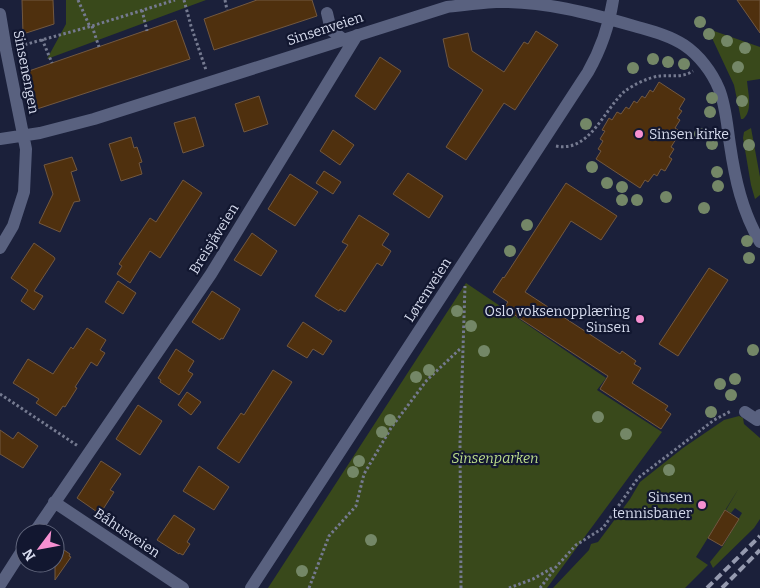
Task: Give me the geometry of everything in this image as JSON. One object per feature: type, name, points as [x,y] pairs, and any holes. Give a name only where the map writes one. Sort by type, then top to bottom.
[{"type":"street","name":"Lørenveien","points":[[251,588],[594,61],[610,19],[614,0]]},
{"type":"street","name":"Sinsenveien","points":[[0,139],[24,136],[94,120],[447,7],[497,2],[544,4],[610,19],[674,39],[690,49],[710,73],[722,100],[741,200],[760,242]]},
{"type":"street","points":[[327,13],[331,30],[343,39]]},
{"type":"street","name":"Sinsenengen","points":[[0,14],[3,50],[26,148],[24,192],[13,226],[0,248]]},
{"type":"street","name":"Breisjåveien","points":[[40,523],[211,274],[357,35]]},
{"type":"street","points":[[744,412],[757,420],[760,416]]},
{"type":"street","name":"Båhusveien","points":[[54,502],[183,588]]},
{"type":"street","points":[[0,586],[15,562]]},
{"type":"path","points":[[78,0],[99,48]]},
{"type":"path","points":[[3,50],[91,27],[175,0]]},
{"type":"path","points":[[184,0],[210,82]]},
{"type":"path","points":[[225,0],[227,10]]},
{"type":"path","points":[[142,10],[147,31]]},
{"type":"path","points":[[42,39],[52,63]]},
{"type":"path","points":[[544,139],[560,147],[569,147],[578,143],[593,131],[614,101],[626,90],[643,81],[659,76],[678,77],[696,70]]},
{"type":"path","points":[[461,588],[460,444],[465,281]]},
{"type":"path","points":[[309,588],[329,536],[356,506],[364,474],[391,428],[427,380],[462,347]]},
{"type":"path","points":[[0,394],[88,453]]},
{"type":"path","points":[[540,588],[556,566],[576,545],[603,528],[638,478],[714,420],[733,410],[744,412]]},
{"type":"path","points":[[509,588],[533,579],[556,566]]},
{"type":"green space","points":[[66,0],[206,0],[47,59],[66,24]]},
{"type":"green space","points":[[714,31],[760,47],[760,79],[747,81],[749,107],[743,119],[741,119],[734,85],[712,38]]},
{"type":"green space","points":[[751,128],[760,177],[760,195],[755,199],[743,138],[744,132]]},
{"type":"green space","name":"Sinsenparken","points":[[466,283],[606,378],[597,390],[662,432],[547,588],[268,588]]},
{"type":"green space","points":[[739,416],[743,418],[744,424],[760,438],[760,519],[754,528],[713,568],[710,562],[723,546],[742,513],[735,508],[731,513],[726,510],[739,488],[696,557],[708,565],[685,588],[553,588],[589,550],[591,544],[598,542],[630,499],[640,482],[683,448],[724,420]]},
{"type":"building","points":[[22,0],[53,0],[54,24],[23,34]]},
{"type":"building","points":[[257,0],[312,0],[317,16],[214,50],[204,19]]},
{"type":"building","points":[[737,0],[760,0],[760,33]]},
{"type":"building","points":[[176,20],[190,59],[37,109],[26,72]]},
{"type":"building","points":[[536,31],[558,45],[515,110],[504,103],[466,160],[446,147],[483,90],[449,67],[443,39],[468,33],[472,51],[504,72],[524,42],[528,44]]},
{"type":"building","points":[[380,57],[401,71],[375,110],[355,96]]},
{"type":"building","name":"Sinsen kirke","points":[[659,82],[685,99],[679,109],[682,111],[677,118],[680,120],[675,128],[678,130],[673,137],[676,139],[671,147],[674,149],[669,157],[672,159],[665,171],[661,169],[657,176],[654,174],[648,182],[645,180],[640,188],[596,159],[601,151],[598,149],[603,141],[600,139],[605,131],[602,130],[609,118],[612,120],[617,112],[621,114],[626,107],[629,109],[634,101],[637,103],[642,96],[645,98],[650,90],[653,92]]},
{"type":"building","points":[[259,96],[268,124],[244,132],[235,104]]},
{"type":"building","points":[[195,117],[204,146],[183,153],[174,123]]},
{"type":"building","points":[[333,130],[354,145],[340,165],[320,151]]},
{"type":"building","points":[[131,137],[134,148],[137,147],[142,162],[139,163],[142,174],[121,181],[109,144]]},
{"type":"building","points":[[72,157],[77,170],[71,172],[80,201],[74,202],[60,232],[39,223],[53,194],[44,165]]},
{"type":"building","points":[[324,171],[341,182],[333,194],[316,183]]},
{"type":"building","points":[[408,173],[443,196],[429,218],[393,194]]},
{"type":"building","points":[[290,174],[318,192],[295,226],[268,209]]},
{"type":"building","points":[[183,180],[202,193],[160,258],[150,251],[130,283],[117,274],[122,266],[119,264],[150,218],[156,222]]},
{"type":"building","points":[[566,183],[617,216],[601,240],[571,221],[525,292],[620,354],[622,351],[636,361],[634,364],[641,368],[632,383],[668,406],[665,410],[671,414],[661,429],[600,389],[608,376],[504,308],[508,302],[493,292]]},
{"type":"building","points":[[359,215],[389,234],[382,245],[391,251],[382,266],[377,263],[345,312],[340,309],[339,311],[315,296],[348,245],[342,242]]},
{"type":"building","points":[[252,233],[277,251],[261,276],[234,260]]},
{"type":"building","points":[[34,243],[55,259],[34,291],[43,296],[34,310],[21,301],[28,290],[11,278]]},
{"type":"building","points":[[709,268],[728,280],[678,356],[659,344]]},
{"type":"building","points":[[118,281],[136,293],[123,314],[105,302]]},
{"type":"building","points":[[212,291],[240,309],[223,339],[221,338],[220,340],[192,322]]},
{"type":"building","points":[[303,322],[332,341],[323,355],[313,349],[307,358],[287,346]]},
{"type":"building","points":[[87,328],[106,340],[100,350],[105,353],[97,366],[91,362],[65,407],[63,406],[56,416],[36,403],[39,399],[13,383],[28,359],[53,374],[71,347],[73,349]]},
{"type":"building","points":[[176,349],[194,361],[188,371],[193,374],[179,395],[160,382],[161,380],[158,378]]},
{"type":"building","points":[[273,370],[292,382],[239,463],[217,448],[241,413],[244,415]]},
{"type":"building","points":[[187,392],[201,402],[191,415],[178,405]]},
{"type":"building","points":[[138,405],[162,421],[140,455],[116,439]]},
{"type":"building","points":[[0,430],[13,439],[18,432],[38,446],[23,468],[0,454]]},
{"type":"building","points":[[101,461],[121,474],[110,490],[114,492],[100,514],[77,498]]},
{"type":"building","points":[[199,466],[229,487],[214,510],[183,491]]},
{"type":"building","points":[[725,510],[739,519],[722,546],[708,538]]},
{"type":"building","points":[[174,515],[195,529],[187,542],[190,544],[183,555],[157,540]]},
{"type":"building","points":[[65,551],[71,557],[65,566]]},
{"type":"building","points":[[55,573],[60,573],[55,580]]},
{"type":"railway","points":[[707,588],[760,536]]},
{"type":"railway","points":[[722,588],[760,550]]},
{"type":"place","name":"Sinsen kirke","points":[[639,134]]},
{"type":"place","name":"Oslo voksenopplæring Sinsen","points":[[640,319]]},
{"type":"place","name":"Sinsen tennisbaner","points":[[702,505]]}]
